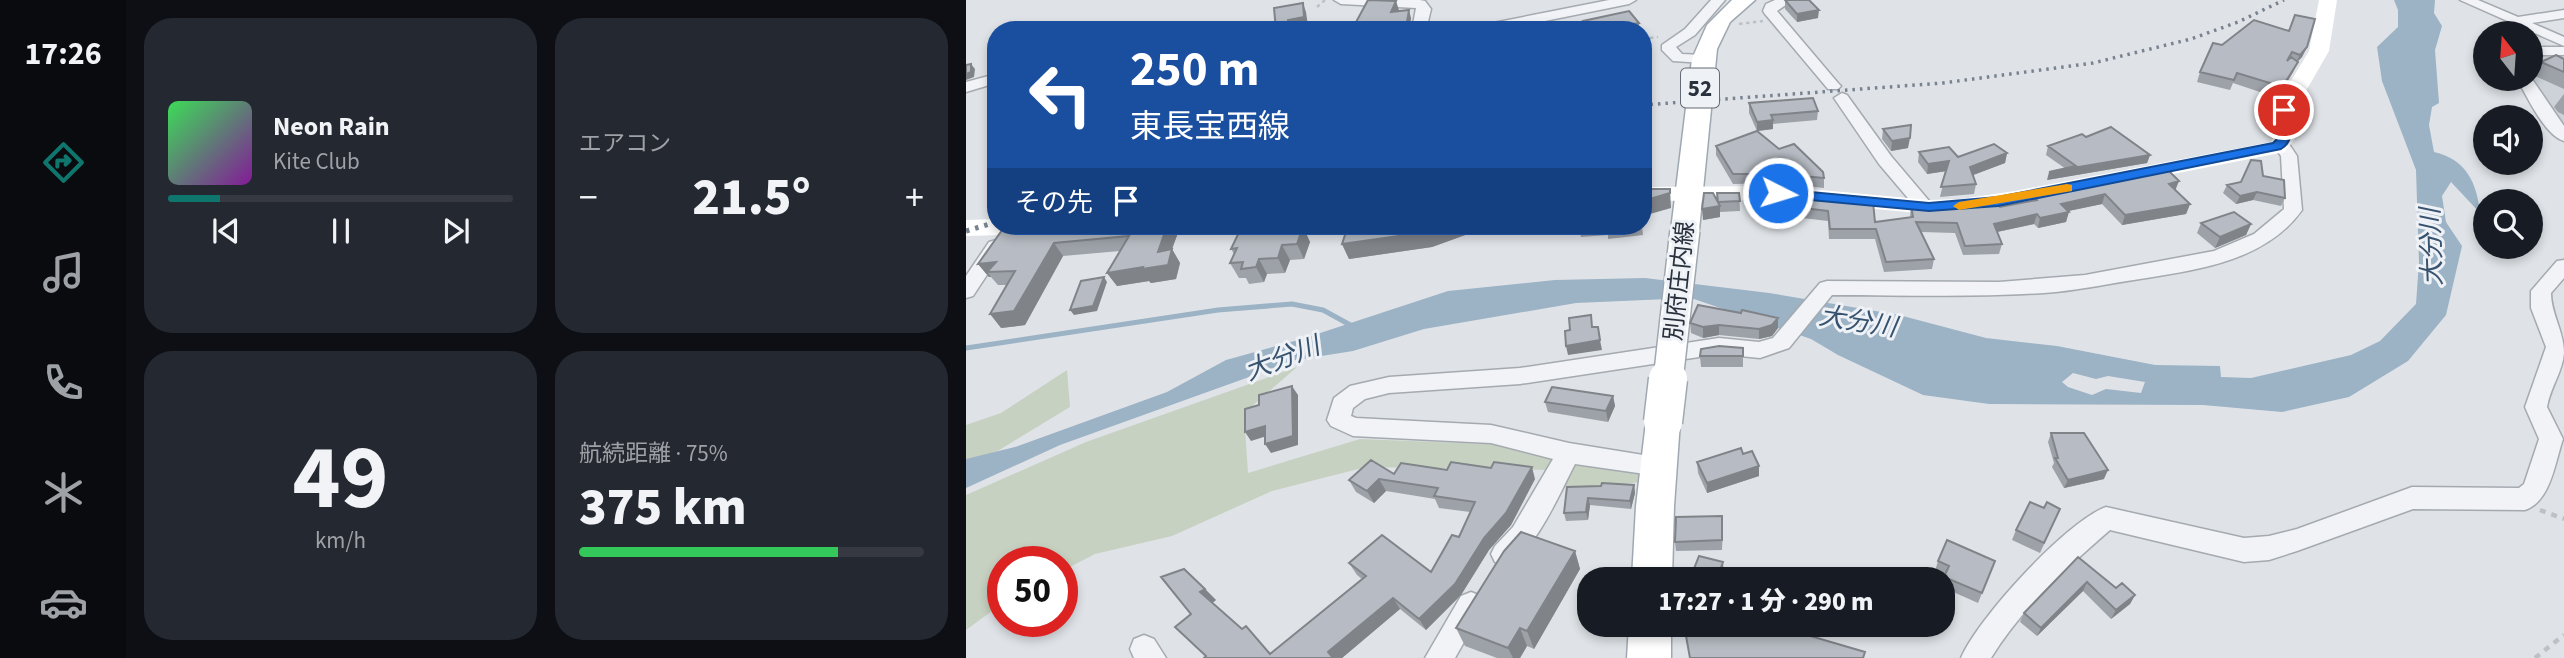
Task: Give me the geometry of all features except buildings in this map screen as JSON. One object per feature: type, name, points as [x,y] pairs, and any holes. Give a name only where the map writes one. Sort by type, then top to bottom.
[{"type":"main road","name":"別府庄内線","points":[[1653,567],[1658,466],[1703,59],[1710,33],[1734,6],[1745,0]]},
{"type":"main road","points":[[1652,194],[1778,193],[1924,206],[1998,202],[2281,145],[2285,137],[2284,110],[2319,51],[2329,0]]},
{"type":"main road","points":[[966,228],[987,228]]},
{"type":"main road","points":[[1649,658],[1650,637]]},
{"type":"street","points":[[1341,0],[1420,4],[1424,9],[1421,21]]},
{"type":"street","points":[[1523,21],[1629,0]]},
{"type":"street","points":[[1703,59],[1678,58],[1669,50],[1670,45],[1690,32],[1718,0]]},
{"type":"street","points":[[1786,0],[1771,7],[1770,11],[1838,92],[1885,160],[1924,206]]},
{"type":"street","points":[[2467,0],[2564,42]]},
{"type":"street","points":[[2515,20],[2564,13]]},
{"type":"street","points":[[2543,51],[2564,51]]},
{"type":"street","points":[[966,87],[987,81]]},
{"type":"street","points":[[2532,91],[2550,121],[2564,136]]},
{"type":"street","points":[[1658,466],[1569,453],[1491,434],[1353,427],[1339,420],[1342,404],[1358,391],[1389,384],[1520,376],[1719,346],[1760,350],[1781,343],[1827,288],[1982,289],[2058,285],[2212,259],[2248,246],[2279,228],[2293,210],[2289,156],[2281,145]]},
{"type":"street","points":[[966,291],[1005,235]]},
{"type":"street","points":[[1975,658],[1991,631],[2029,587],[2106,518],[2244,550],[2269,548],[2297,540],[2412,498],[2525,499],[2534,489],[2551,439],[2536,407],[2557,347],[2541,308],[2541,291],[2564,267]]},
{"type":"street","points":[[1439,658],[1500,560],[1522,535],[1569,453]]},
{"type":"path","points":[[1317,7],[1325,0]]},
{"type":"path","points":[[1716,25],[1778,19]]},
{"type":"path","points":[[2525,499],[2541,510],[2564,519]]},
{"type":"path","points":[[2535,658],[2564,635]]},
{"type":"shaded area","points":[[2543,56],[2564,57],[2564,129],[2541,91],[2543,91]]},
{"type":"green space","points":[[1297,367],[1244,413],[1248,473],[1360,439],[1562,447],[1643,468],[1643,482],[1567,489],[1548,470],[1366,467],[1272,491],[1172,536],[1095,554],[1078,563],[1078,546],[987,546],[987,615],[966,630],[966,495],[1086,442]]},
{"type":"green space","points":[[1067,370],[1070,407],[996,452],[966,460],[966,425],[1001,413]]},
{"type":"water","name":"大分川","points":[[2394,0],[2435,0],[2434,13],[2442,26],[2435,50],[2439,103],[2432,107],[2429,125],[2434,152],[2445,155],[2462,166],[2473,182],[2473,206],[2451,182],[2442,196],[2446,222],[2462,246],[2446,315],[2408,361],[2349,397],[2282,412],[2203,405],[1989,404],[1923,395],[1838,355],[1811,339],[1691,298],[1576,303],[1424,329],[1353,351],[1296,360],[1060,445],[966,488],[966,459],[1015,447],[1167,392],[1226,360],[1305,338],[1448,291],[1555,280],[1645,278],[1769,293],[1899,315],[1986,338],[2057,346],[2155,365],[2220,366],[2221,377],[2251,378],[2351,355],[2380,341],[2416,304],[2419,262],[2416,170],[2382,81],[2377,47],[2398,27],[2398,10]],"holes":[[[2073,373],[2096,379],[2108,376],[2145,382],[2141,393],[2106,389],[2092,395],[2068,387],[2062,382]]]},
{"type":"waterway","points":[[966,348],[1218,310],[1292,304],[1323,310],[1354,327]]},
{"type":"railway","points":[[1652,104],[1943,83],[2093,63],[2191,39],[2238,22],[2284,0]]},
{"type":"railway","points":[[966,231],[987,225]]},
{"type":"slow traffic","points":[[1959,206],[1998,202],[2067,188]]},
{"type":"route","points":[[1778,193],[1929,207],[1998,202],[2281,145],[2285,137],[2284,110]]}]
